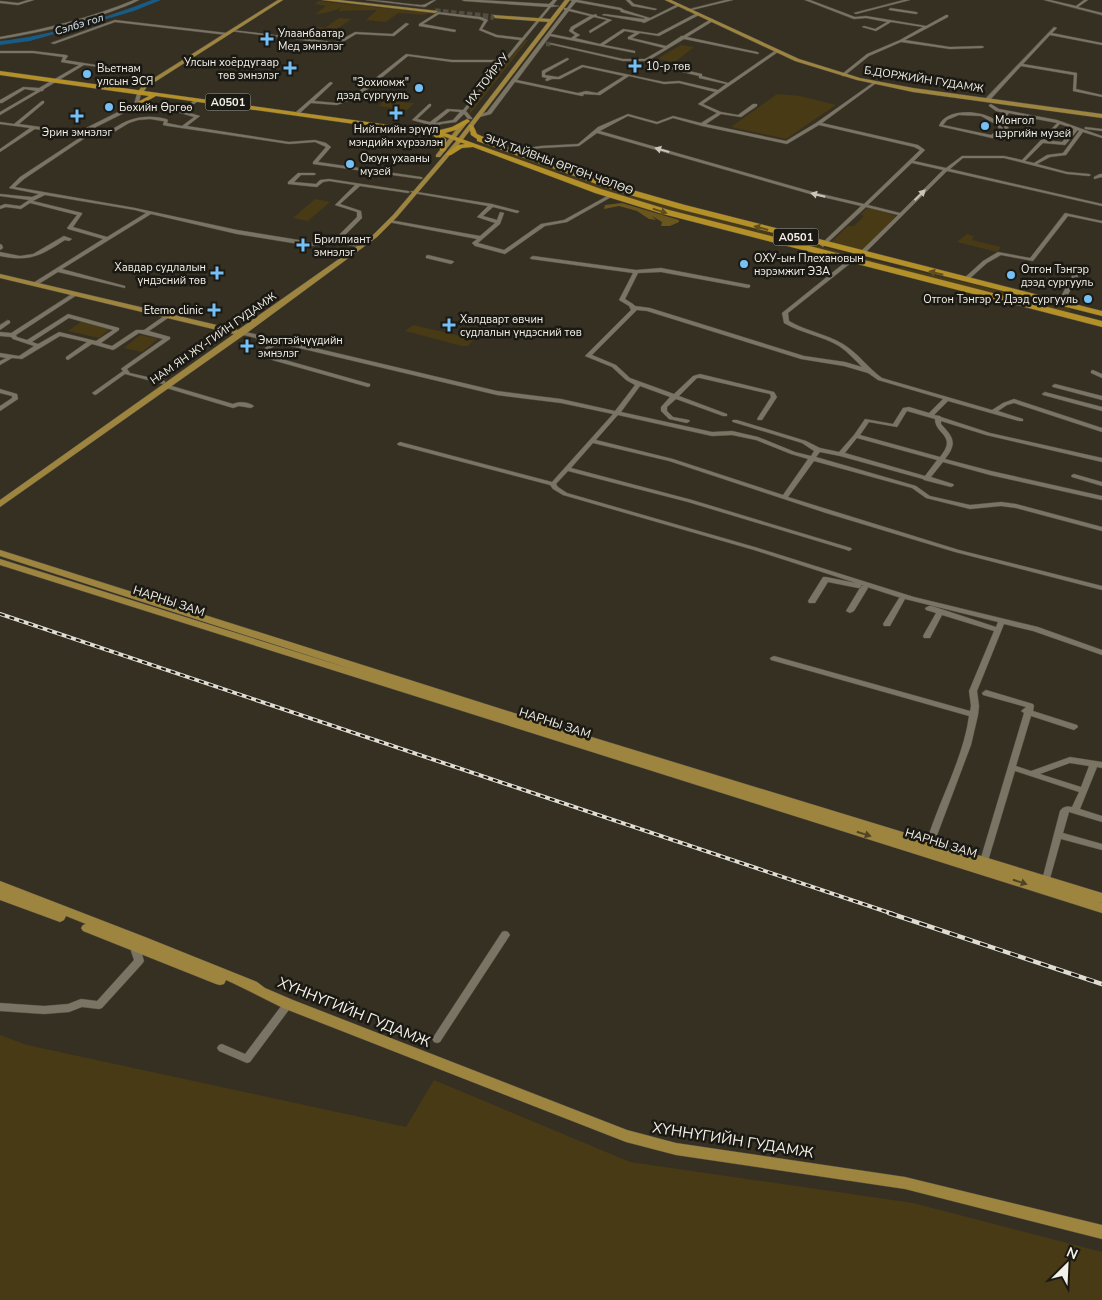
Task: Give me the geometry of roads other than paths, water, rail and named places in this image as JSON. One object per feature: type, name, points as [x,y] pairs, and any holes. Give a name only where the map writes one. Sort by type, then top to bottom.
[{"type":"highway","name":"ЭНХ ТАЙВНЫ ӨРГӨН ЧӨЛӨӨ","points":[[1,73],[298,112],[434,127],[565,180],[611,196],[850,261],[1102,324]]},
{"type":"highway","name":"ЭНХ ТАЙВНЫ ӨРГӨН ЧӨЛӨӨ","points":[[140,92],[153,96],[413,130],[494,144],[516,151],[527,152],[564,169],[643,196],[824,245],[1102,314]]},
{"type":"highway","points":[[136,105],[153,96]]},
{"type":"highway","points":[[434,127],[454,129],[469,121],[474,135],[494,144]]},
{"type":"highway","points":[[413,130],[442,138],[446,152],[463,145],[483,148]]},
{"type":"highway","points":[[550,174],[564,174],[566,172],[564,169]]},
{"type":"highway","points":[[565,180],[563,176],[567,174],[581,175]]},
{"type":"highway","points":[[889,271],[896,263]]},
{"type":"highway","points":[[1057,313],[1074,311],[1062,304]]},
{"type":"highway","points":[[1084,320],[1077,316],[1076,312],[1088,311]]},
{"type":"main road","points":[[140,92],[229,32],[281,0]]},
{"type":"main road","points":[[324,0],[435,10],[337,0]]},
{"type":"main road","name":"ИХ ТОЙРУУ","points":[[425,175],[458,137],[544,21],[562,0]]},
{"type":"main road","name":"ИХ ТОЙРУУ","points":[[558,6],[569,0]]},
{"type":"main road","name":"Б.ДОРЖИЙН ГУДАМЖ","points":[[670,0],[679,6],[804,63],[843,75],[874,83],[991,102],[1102,116]]},
{"type":"main road","points":[[495,16],[544,21]]},
{"type":"main road","name":"ИХ ТОЙРУУ","points":[[469,121],[478,117],[544,21]]},
{"type":"main road","name":"НАМ ЯН ЖҮ-ГИЙН ГУДАМЖ","points":[[0,498],[164,384],[358,245],[385,220],[425,175]]},
{"type":"main road","name":"НАМ ЯН ЖҮ-ГИЙН ГУДАМЖ","points":[[237,332],[358,250],[390,221],[410,192]]},
{"type":"main road","points":[[0,276],[170,318],[237,332]]},
{"type":"main road","name":"НАМ ЯН ЖҮ-ГИЙН ГУДАМЖ","points":[[0,504],[164,384]]},
{"type":"main road","name":"НАРНЫ ЗАМ","points":[[0,553],[196,620],[1102,908]]},
{"type":"main road","name":"НАРНЫ ЗАМ","points":[[0,562],[196,620],[1102,898]]},
{"type":"main road","name":"ХҮННҮГИЙН ГУДАМЖ","points":[[0,886],[141,940],[253,986],[261,992],[288,1004],[596,1126],[644,1142],[684,1151],[905,1183],[1102,1232]]},
{"type":"main road","name":"ХҮННҮГИЙН ГУДАМЖ","points":[[0,894],[252,992],[261,992]]},
{"type":"street","points":[[0,2],[18,4],[32,0]]},
{"type":"street","points":[[0,38],[66,26],[99,16],[138,0]]},
{"type":"street","points":[[368,0],[426,6],[434,0]]},
{"type":"street","points":[[464,0],[501,4],[536,3],[558,6],[595,15],[610,21],[590,32]]},
{"type":"street","points":[[569,0],[617,8],[648,18],[644,22]]},
{"type":"street","points":[[429,105],[414,120],[434,127],[454,121],[522,39],[544,21],[558,6],[575,0]]},
{"type":"street","points":[[628,0],[634,5],[655,9]]},
{"type":"street","points":[[688,10],[730,0]]},
{"type":"street","points":[[809,1],[816,0]]},
{"type":"street","points":[[850,15],[908,0]]},
{"type":"street","points":[[1046,0],[1078,6],[1102,14]]},
{"type":"street","points":[[1078,6],[1086,0]]},
{"type":"street","points":[[809,1],[855,18],[866,17],[927,27]]},
{"type":"street","points":[[478,117],[489,113],[514,80],[546,44],[558,6]]},
{"type":"street","points":[[604,15],[644,22],[679,6]]},
{"type":"street","points":[[873,10],[892,8],[916,13]]},
{"type":"street","points":[[455,31],[420,26],[438,13],[480,18],[486,20],[480,29],[496,36],[522,39]]},
{"type":"street","points":[[601,45],[624,30],[658,35],[698,14]]},
{"type":"street","points":[[571,39],[578,35],[571,31],[572,28],[595,15]]},
{"type":"street","points":[[843,75],[868,55],[901,41],[947,16]]},
{"type":"street","points":[[646,60],[712,20]]},
{"type":"street","points":[[53,43],[115,21],[333,43],[340,42],[354,32],[393,35],[407,24]]},
{"type":"street","points":[[864,28],[876,30],[891,21]]},
{"type":"street","points":[[982,115],[1021,65],[1055,28]]},
{"type":"street","points":[[638,33],[628,38],[666,47]]},
{"type":"street","points":[[548,34],[635,50],[612,44],[610,39]]},
{"type":"street","points":[[1050,34],[1102,44]]},
{"type":"street","points":[[682,37],[757,53]]},
{"type":"street","points":[[901,41],[950,48],[982,47]]},
{"type":"street","points":[[642,46],[648,43]]},
{"type":"street","points":[[546,44],[623,60],[646,60],[728,84]]},
{"type":"street","points":[[715,124],[725,116],[700,104],[777,51]]},
{"type":"street","points":[[0,52],[33,52],[66,56],[62,60],[100,66]]},
{"type":"street","points":[[310,102],[337,104],[356,96],[407,56],[452,61],[505,61]]},
{"type":"street","points":[[567,59],[543,72],[543,76],[559,78],[582,66],[666,84],[679,82],[718,91]]},
{"type":"street","points":[[0,114],[83,64]]},
{"type":"street","points":[[1021,65],[1076,74],[1074,90],[1102,96]]},
{"type":"street","points":[[579,94],[586,92],[598,94],[628,75]]},
{"type":"street","points":[[539,85],[551,78]]},
{"type":"street","points":[[514,80],[595,98]]},
{"type":"street","points":[[298,112],[331,83]]},
{"type":"street","points":[[527,152],[580,145],[596,131],[628,115],[657,123],[673,117],[787,143],[818,124],[874,83]]},
{"type":"street","points":[[0,102],[24,88],[42,90]]},
{"type":"street","points":[[0,194],[11,188],[22,178],[102,121],[136,105],[140,92]]},
{"type":"street","points":[[183,127],[198,116],[179,112],[195,100]]},
{"type":"street","points":[[15,125],[42,102]]},
{"type":"street","points":[[991,102],[997,110],[1102,130]]},
{"type":"street","points":[[702,125],[720,113],[739,116],[755,105]]},
{"type":"street","points":[[434,127],[449,110],[464,111]]},
{"type":"street","points":[[464,111],[469,121]]},
{"type":"street","points":[[992,137],[1001,129],[999,124],[982,115],[949,117],[940,125],[992,137],[1004,137],[1008,132],[1004,119],[1008,112]]},
{"type":"street","points":[[1029,128],[1035,117]]},
{"type":"street","points":[[0,123],[34,128],[113,132],[130,121],[142,118],[164,120],[168,125],[289,143],[305,140],[314,141],[329,147],[315,164],[425,175]]},
{"type":"street","points":[[1061,123],[1102,137]]},
{"type":"street","points":[[1024,160],[1061,123]]},
{"type":"street","points":[[0,129],[7,124]]},
{"type":"street","points":[[818,124],[923,150],[824,245]]},
{"type":"street","points":[[1,150],[34,128]]},
{"type":"street","points":[[1042,141],[1062,144],[1079,129]]},
{"type":"street","points":[[1036,164],[1049,156],[1064,154],[1079,129]]},
{"type":"street","points":[[596,131],[812,193],[900,214]]},
{"type":"street","points":[[861,254],[945,170],[956,160],[965,156],[994,156],[1024,160],[1068,173],[1089,175]]},
{"type":"street","points":[[912,162],[1102,205]]},
{"type":"street","points":[[314,174],[300,174],[290,183],[312,187],[325,180],[492,205],[517,212]]},
{"type":"street","points":[[1096,178],[1102,175]]},
{"type":"street","points":[[336,241],[361,214],[356,210],[337,205],[358,185]]},
{"type":"street","points":[[11,188],[151,212],[237,232],[316,244],[336,241],[358,245]]},
{"type":"street","points":[[0,208],[5,206],[21,208],[46,193]]},
{"type":"street","points":[[0,194],[80,214],[70,228],[108,239]]},
{"type":"street","points":[[502,214],[498,222],[475,243],[477,245],[505,252],[543,225],[565,221],[611,196]]},
{"type":"street","points":[[492,205],[480,217],[498,222]]},
{"type":"street","points":[[35,284],[151,212]]},
{"type":"street","points":[[965,280],[1000,253],[1031,260],[1067,214],[1102,222]]},
{"type":"street","points":[[390,221],[481,238]]},
{"type":"street","points":[[0,254],[18,258],[31,258],[64,238],[69,239]]},
{"type":"street","points":[[428,257],[451,262]]},
{"type":"street","points":[[533,258],[636,272],[662,270],[748,286]]},
{"type":"street","points":[[850,261],[804,296],[785,313],[784,318],[791,325],[839,344],[857,356],[868,371]]},
{"type":"street","points":[[58,270],[123,286]]},
{"type":"street","points":[[1062,304],[1075,276],[1070,270]]},
{"type":"street","points":[[636,272],[622,300],[634,308],[648,309],[803,358],[845,364],[868,371],[880,379],[1021,420]]},
{"type":"street","points":[[12,335],[75,294]]},
{"type":"street","points":[[634,308],[588,357],[614,366],[628,379],[672,398],[725,415]]},
{"type":"street","points":[[29,341],[68,316],[117,329],[68,358]]},
{"type":"street","points":[[145,332],[170,318]]},
{"type":"street","points":[[0,328],[8,322]]},
{"type":"street","points":[[0,355],[9,358],[20,358],[59,334],[113,348],[138,331],[168,338],[130,364],[124,369],[124,372],[95,393]]},
{"type":"street","points":[[237,332],[464,386],[467,389],[561,401],[712,434],[732,433],[758,439],[793,453],[850,470],[914,487],[928,496],[954,503],[970,507],[1001,504],[1016,506],[1102,529]]},
{"type":"street","points":[[0,334],[12,335],[38,346]]},
{"type":"street","points":[[277,340],[260,355],[368,385]]},
{"type":"street","points":[[0,364],[9,358]]},
{"type":"street","points":[[124,372],[233,406],[238,404],[251,406]]},
{"type":"street","points":[[1093,372],[1102,376]]},
{"type":"street","points":[[687,422],[671,418],[664,411],[664,407],[697,376],[724,380],[774,394],[760,419]]},
{"type":"street","points":[[553,484],[593,442],[639,384]]},
{"type":"street","points":[[1056,386],[1102,398]]},
{"type":"street","points":[[0,390],[15,395],[14,399],[0,409]]},
{"type":"street","points":[[1038,409],[1047,395],[1102,409]]},
{"type":"street","points":[[935,416],[946,399]]},
{"type":"street","points":[[993,412],[1014,401],[1102,430]]},
{"type":"street","points":[[841,454],[869,419],[895,426],[906,408],[988,434],[1102,460]]},
{"type":"street","points":[[926,479],[939,460],[949,450],[949,437],[938,424],[935,416]]},
{"type":"street","points":[[735,421],[804,442],[818,450],[841,454],[951,485]]},
{"type":"street","points":[[856,436],[939,460],[1102,498]]},
{"type":"street","points":[[593,442],[671,460],[828,512],[992,561],[1102,588]]},
{"type":"street","points":[[400,444],[553,484],[558,491],[572,496],[756,549],[912,599],[1035,629],[1102,653]]},
{"type":"street","points":[[785,497],[818,450]]},
{"type":"street","points":[[850,470],[859,460]]},
{"type":"street","points":[[569,469],[690,500],[850,549]]},
{"type":"street","points":[[1074,476],[1102,484]]},
{"type":"street","points":[[812,601],[826,579],[864,588],[999,630]]},
{"type":"street","points":[[850,612],[864,588]]},
{"type":"street","points":[[887,624],[902,600]]},
{"type":"street","points":[[927,636],[940,612]]},
{"type":"street","points":[[930,844],[973,723],[975,698],[973,691],[1002,621]]},
{"type":"street","points":[[774,658],[974,715]]},
{"type":"street","points":[[984,861],[1030,706],[986,693]]},
{"type":"street","points":[[975,698],[1022,708],[1027,714],[1074,727]]},
{"type":"street","points":[[1033,774],[1070,760],[1098,764],[1076,811]]},
{"type":"street","points":[[1011,767],[1084,791]]},
{"type":"street","points":[[1046,880],[1064,811],[1068,809],[1102,819]]},
{"type":"street","points":[[1059,835],[1102,847]]},
{"type":"street","points":[[437,1039],[505,935]]},
{"type":"street","points":[[0,1007],[44,1010],[70,1008],[81,1003],[99,1005],[139,961],[136,951],[138,947]]},
{"type":"street","points":[[222,1048],[247,1059],[288,1004]]},
{"type":"waterway","name":"Сэлбэ гол","points":[[0,43],[28,40],[132,10],[158,0]]},
{"type":"tunnel","points":[[435,11],[494,17]]},
{"type":"tunnel","points":[[546,44],[551,44]]},
{"type":"railway","points":[[0,614],[893,914]]},
{"type":"railway","points":[[889,913],[1102,984]]},
{"type":"place","name":"Улаанбаатар Мед эмнэлэг","points":[[267,39]]},
{"type":"place","name":"10-р төв","points":[[635,66]]},
{"type":"place","name":"Улсын хоёрдугаар төв эмнэлэг","points":[[290,68]]},
{"type":"place","name":"Вьетнам улсын ЭСЯ","points":[[87,74]]},
{"type":"place","name":"\"Зохиомж\" дээд сургууль","points":[[419,88]]},
{"type":"place","name":"Бөхийн Өргөө","points":[[109,107]]},
{"type":"place","name":"Нийгмийн эрүүл мэндийн хүрээлэн","points":[[396,113]]},
{"type":"place","name":"Эрин эмнэлэг","points":[[77,116]]},
{"type":"place","name":"Монгол цэргийн музей","points":[[985,126]]},
{"type":"place","name":"Оюун ухааны музей","points":[[350,164]]},
{"type":"place","name":"Бриллиант эмнэлэг","points":[[303,245]]},
{"type":"place","name":"ОХУ-ын Плехановын нэрэмжит ЭЗА","points":[[744,264]]},
{"type":"place","name":"Хавдар судлалын үндэсний төв","points":[[217,273]]},
{"type":"place","name":"Отгон Тэнгэр дээд сургууль","points":[[1011,275]]},
{"type":"place","name":"Отгон Тэнгэр 2 Дээд сургууль","points":[[1088,299]]},
{"type":"place","name":"Etemo clinic","points":[[214,310]]},
{"type":"place","name":"Халдварт өвчин судлалын үндэсний төв","points":[[449,325]]},
{"type":"place","name":"Эмэгтэйчүүдийн эмнэлэг","points":[[247,346]]}]
